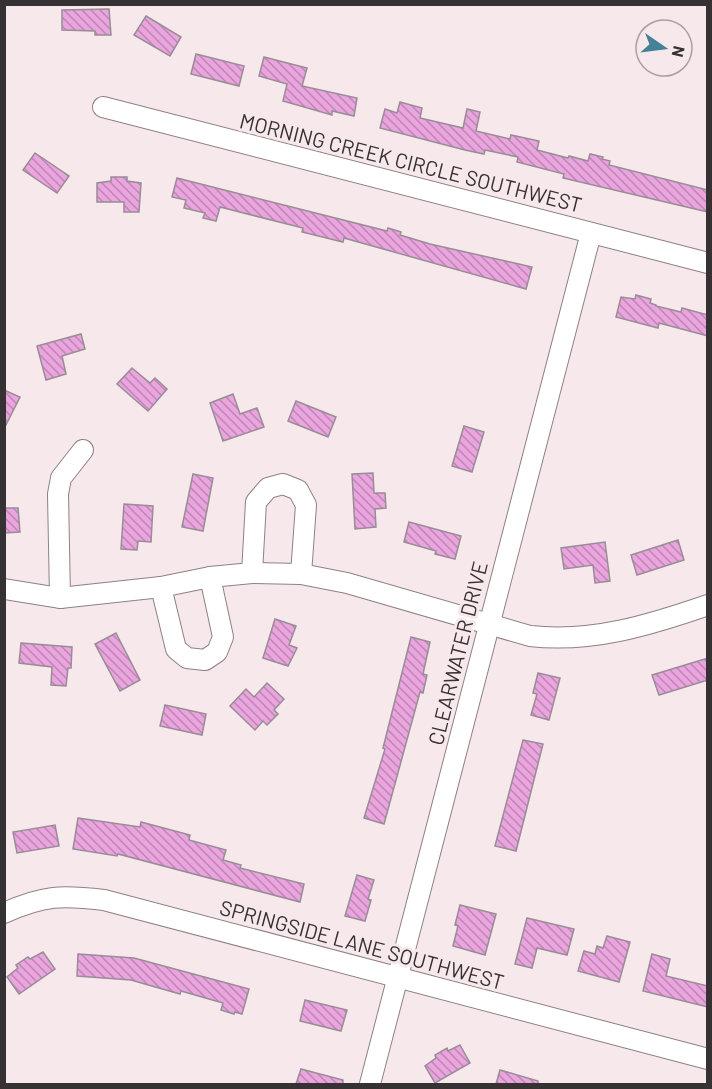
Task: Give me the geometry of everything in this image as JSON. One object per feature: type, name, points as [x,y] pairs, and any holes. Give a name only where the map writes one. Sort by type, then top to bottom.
[{"type":"street","name":"MORNING CREEK CIRCLE SOUTHWEST","points":[[103,107],[708,263]]},
{"type":"street","name":"CLEARWATER DRIVE","points":[[370,1084],[591,233]]},
{"type":"street","points":[[60,598],[58,494],[61,478],[83,450]]},
{"type":"street","points":[[252,573],[256,502],[268,488],[283,484],[298,490],[306,505],[301,574]]},
{"type":"street","points":[[4,589],[60,598],[161,587],[210,577],[252,573],[301,574],[347,583],[530,636],[555,638],[607,634],[656,623],[708,605]]},
{"type":"street","points":[[161,587],[176,649],[187,658],[205,660],[217,652],[223,637],[210,577]]},
{"type":"street","name":"SPRINGSIDE LANE SOUTHWEST","points":[[4,913],[30,901],[67,896],[104,900],[708,1059]]},
{"type":"building","points":[[109,9],[111,35],[95,35],[95,31],[62,30],[62,10]]},
{"type":"building","points":[[146,16],[181,37],[170,56],[134,35]]},
{"type":"building","points":[[196,54],[244,66],[239,86],[191,74]]},
{"type":"building","points":[[264,57],[307,68],[302,86],[357,98],[354,116],[332,111],[332,115],[283,101],[287,84],[259,76]]},
{"type":"building","points":[[400,102],[422,108],[420,118],[463,128],[467,109],[480,112],[476,131],[510,139],[511,135],[539,141],[537,150],[568,158],[569,156],[588,161],[590,154],[603,157],[602,159],[610,161],[609,165],[708,190],[708,212],[563,178],[564,174],[517,162],[518,157],[485,150],[484,154],[380,128],[385,109],[397,113]]},
{"type":"building","points":[[35,153],[69,176],[57,193],[23,170]]},
{"type":"building","points":[[111,177],[127,177],[127,181],[141,183],[139,212],[124,212],[124,202],[97,202],[97,183],[111,181]]},
{"type":"building","points":[[177,178],[387,231],[388,228],[401,232],[400,235],[430,244],[532,267],[526,289],[344,238],[343,242],[302,232],[303,228],[220,207],[216,221],[203,218],[205,213],[184,208],[186,200],[172,197]]},
{"type":"building","points":[[636,295],[651,299],[650,303],[656,306],[681,312],[682,308],[708,315],[708,336],[659,323],[658,328],[616,317],[621,297],[635,299]]},
{"type":"building","points":[[81,334],[85,349],[62,356],[66,374],[46,380],[37,346]]},
{"type":"building","points":[[132,368],[150,383],[155,378],[167,389],[148,411],[117,384]]},
{"type":"building","points":[[4,390],[20,397],[4,429]]},
{"type":"building","points":[[233,394],[240,414],[257,408],[264,427],[223,441],[210,403]]},
{"type":"building","points":[[296,401],[336,417],[328,437],[288,421]]},
{"type":"building","points":[[464,426],[484,432],[472,472],[452,466]]},
{"type":"building","points":[[373,473],[374,493],[385,493],[386,508],[375,509],[376,527],[355,529],[352,474]]},
{"type":"building","points":[[193,474],[213,478],[203,531],[182,527]]},
{"type":"building","points":[[124,504],[153,506],[151,542],[138,541],[137,550],[121,549]]},
{"type":"building","points":[[4,508],[18,508],[20,532],[4,533]]},
{"type":"building","points":[[409,522],[461,536],[455,559],[404,542]]},
{"type":"building","points":[[678,540],[684,560],[637,575],[631,555]]},
{"type":"building","points":[[605,542],[610,581],[595,583],[593,565],[564,569],[561,548]]},
{"type":"building","points":[[275,619],[296,626],[289,645],[297,648],[288,666],[263,658]]},
{"type":"building","points":[[116,633],[140,680],[120,691],[95,644]]},
{"type":"building","points":[[411,637],[430,642],[423,674],[427,675],[423,693],[420,692],[384,824],[364,818],[385,749],[383,748]]},
{"type":"building","points":[[21,643],[72,647],[71,668],[68,668],[66,686],[51,685],[52,667],[19,663]]},
{"type":"building","points":[[708,658],[708,680],[659,695],[652,675]]},
{"type":"building","points":[[538,673],[560,678],[549,720],[531,715],[537,694],[533,693]]},
{"type":"building","points":[[267,683],[284,699],[274,710],[278,714],[267,725],[263,721],[255,730],[230,706],[246,689],[254,697]]},
{"type":"building","points":[[165,705],[206,714],[202,735],[160,726]]},
{"type":"building","points":[[523,740],[543,744],[516,851],[495,846]]},
{"type":"building","points":[[78,818],[140,827],[141,822],[190,835],[189,840],[226,850],[223,860],[241,865],[240,868],[304,884],[300,902],[118,854],[117,856],[73,849]]},
{"type":"building","points":[[55,825],[59,846],[17,853],[13,832]]},
{"type":"building","points":[[357,875],[374,880],[365,921],[345,916]]},
{"type":"building","points":[[460,905],[496,914],[485,955],[453,946]]},
{"type":"building","points":[[527,918],[574,929],[567,955],[537,948],[532,968],[515,964]]},
{"type":"building","points":[[607,936],[630,942],[619,982],[578,971],[584,951],[595,954],[597,946],[603,948]]},
{"type":"building","points":[[43,952],[55,969],[19,994],[7,977],[18,968],[16,965],[28,957],[30,959]]},
{"type":"building","points":[[78,954],[134,958],[249,989],[242,1014],[221,1010],[223,1003],[181,991],[180,994],[131,980],[77,976]]},
{"type":"building","points":[[652,954],[670,959],[666,976],[708,986],[708,1007],[643,991]]},
{"type":"building","points":[[305,1000],[347,1010],[341,1031],[300,1021]]},
{"type":"building","points":[[460,1045],[470,1063],[435,1083],[425,1066],[436,1058],[435,1055],[447,1048],[448,1051]]},
{"type":"building","points":[[301,1069],[343,1080],[343,1084],[296,1084]]},
{"type":"building","points":[[500,1070],[538,1081],[538,1084],[496,1084]]}]
